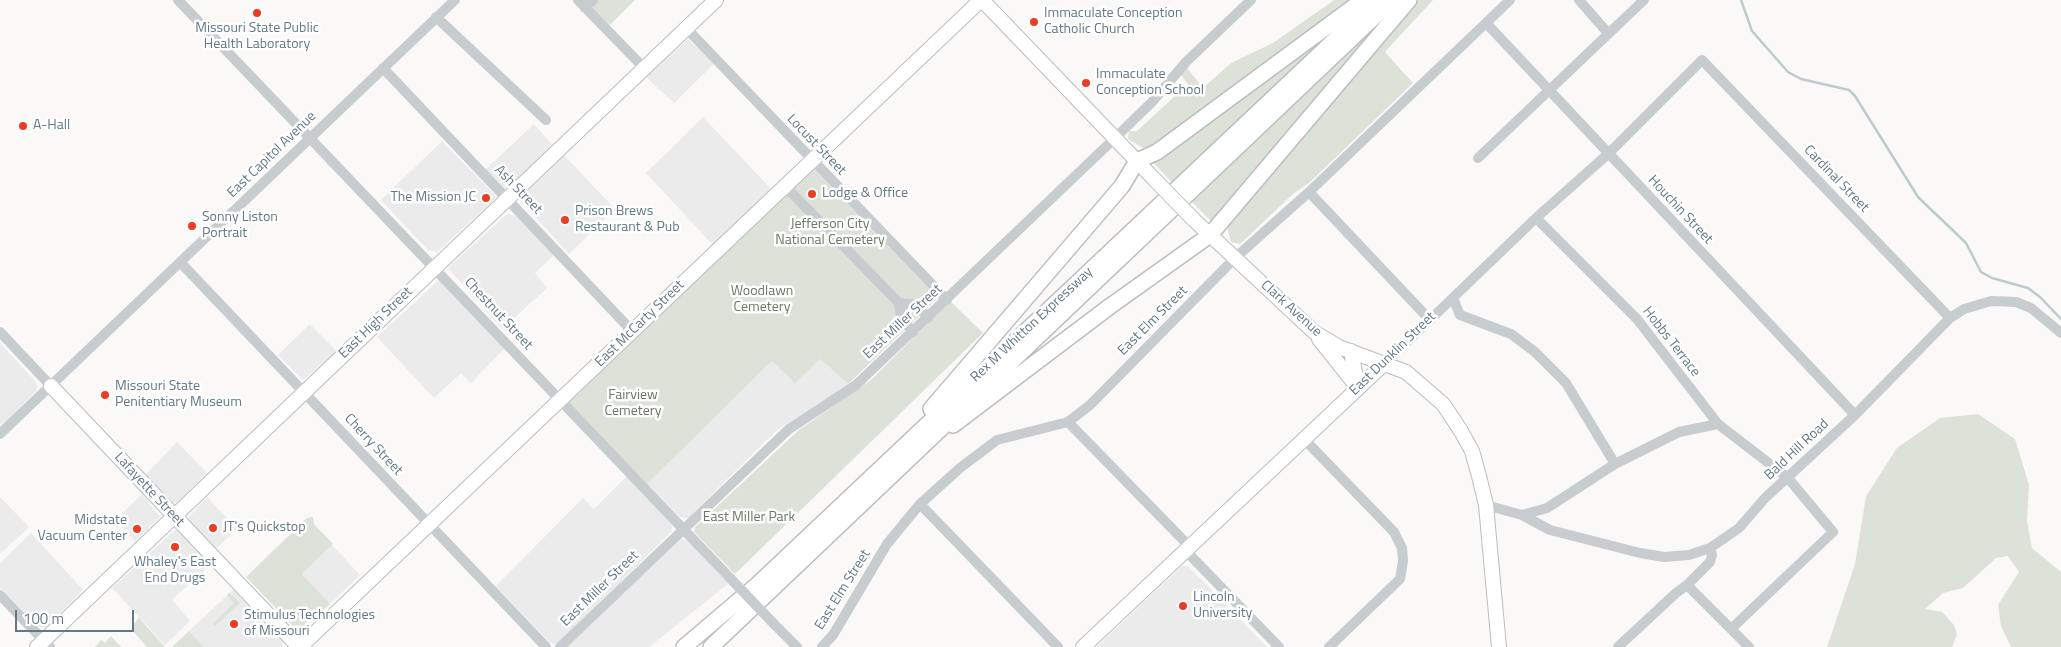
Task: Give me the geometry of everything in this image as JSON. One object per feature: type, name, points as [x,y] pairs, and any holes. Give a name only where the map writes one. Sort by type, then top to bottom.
[{"type":"highway","points":[[894,455],[1122,186],[1137,161],[1157,152],[1363,0]]},
{"type":"highway","name":"Rex M Whitton Expressway","points":[[684,647],[757,585],[1377,0]]},
{"type":"highway","name":"Rex M Whitton Expressway","points":[[711,647],[1392,0]]},
{"type":"highway","points":[[924,443],[969,416],[1109,307],[1210,235],[1409,0]]},
{"type":"main road","name":"Clark Avenue","points":[[982,0],[1193,219],[1314,332],[1327,341],[1406,372],[1443,404],[1472,451],[1486,505],[1499,647]]},
{"type":"main road","name":"East McCarty Street","points":[[300,647],[982,0]]},
{"type":"main road","name":"East High Street","points":[[43,645],[434,267],[687,29],[711,2]]},
{"type":"main road","points":[[1314,332],[1358,388]]},
{"type":"main road","points":[[1351,351],[1358,388]]},
{"type":"main road","name":"East Dunklin Street","points":[[1083,647],[1384,363]]},
{"type":"main road","name":"Lafayette Street","points":[[51,386],[300,647]]},
{"type":"street","name":"Chestnut Street","points":[[178,0],[797,647]]},
{"type":"street","name":"East Capitol Avenue","points":[[0,434],[455,0]]},
{"type":"street","points":[[594,0],[582,4],[644,68]]},
{"type":"street","name":"East Miller Street","points":[[560,647],[789,429],[856,385],[928,318],[1152,102],[1186,62],[1251,0]]},
{"type":"street","name":"East Elm Street","points":[[822,647],[833,635],[887,544],[920,504],[960,468],[997,440],[1068,422],[1090,405],[1236,258],[1309,192],[1510,0]]},
{"type":"street","points":[[1579,0],[1608,32]]},
{"type":"street","points":[[1478,158],[1548,89],[1644,0]]},
{"type":"street","points":[[436,17],[546,120]]},
{"type":"street","name":"Houchin Street","points":[[1486,23],[1855,415]]},
{"type":"street","name":"Locust Street","points":[[687,29],[947,300]]},
{"type":"street","name":"East Dunklin Street","points":[[1384,363],[1536,218],[1608,154],[1702,60]]},
{"type":"street","name":"Cardinal Street","points":[[1702,60],[1950,318]]},
{"type":"street","name":"Ash Street","points":[[383,68],[632,331]]},
{"type":"street","points":[[785,186],[899,303],[901,318],[913,332]]},
{"type":"street","points":[[1309,192],[1433,317],[1460,315],[1511,334],[1536,352],[1566,383],[1616,464]]},
{"type":"street","name":"Hobbs Terrace","points":[[1536,218],[1637,318],[1718,424],[1788,478],[1833,532],[1731,629]]},
{"type":"street","name":"Cherry Street","points":[[180,262],[546,647]]},
{"type":"street","points":[[1452,298],[1460,315]]},
{"type":"street","name":"Bald Hill Road","points":[[1486,505],[1522,515],[1550,530],[1640,553],[1664,557],[1690,555],[1710,548],[1739,528],[1765,498],[1855,415],[1950,318],[1978,303],[2003,300],[2031,308],[2061,333]]},
{"type":"street","points":[[899,303],[917,305],[928,318]]},
{"type":"street","name":"Lafayette Street","points":[[0,332],[51,386]]},
{"type":"street","points":[[1068,422],[1279,647]]},
{"type":"street","points":[[1522,515],[1547,508],[1616,464],[1680,432],[1718,424]]},
{"type":"street","points":[[1304,439],[1394,532],[1402,548],[1403,561],[1400,579],[1330,647]]},
{"type":"street","points":[[920,504],[1058,647]]},
{"type":"street","points":[[1618,647],[1676,593],[1688,585],[1710,562],[1712,555],[1710,548]]},
{"type":"street","points":[[1688,585],[1749,647]]},
{"type":"street","points":[[0,595],[43,645]]},
{"type":"shaded area","points":[[688,39],[715,63],[674,103],[646,77]]},
{"type":"shaded area","points":[[703,117],[771,189],[713,245],[646,173]]},
{"type":"shaded area","points":[[534,124],[554,147],[505,189],[485,170]]},
{"type":"shaded area","points":[[442,141],[495,195],[495,199],[437,252],[428,250],[381,200]]},
{"type":"shaded area","points":[[564,155],[615,209],[569,254],[520,200]]},
{"type":"shaded area","points":[[507,214],[517,216],[554,255],[535,273],[547,288],[502,329],[448,268]]},
{"type":"shaded area","points":[[439,280],[505,348],[471,383],[461,373],[434,398],[377,337]]},
{"type":"shaded area","points":[[310,324],[337,351],[303,380],[278,355]]},
{"type":"shaded area","points":[[0,343],[36,382],[37,387],[36,391],[6,421],[0,424]]},
{"type":"shaded area","points":[[820,359],[848,384],[777,430],[688,518],[680,517],[647,484],[772,361]]},
{"type":"shaded area","points":[[177,442],[207,473],[174,503],[145,475]]},
{"type":"shaded area","points":[[627,476],[673,523],[671,532],[557,644],[550,643],[496,586],[583,498],[594,509]]},
{"type":"shaded area","points":[[142,494],[160,517],[135,541],[115,520]]},
{"type":"shaded area","points":[[0,497],[29,527],[0,554]]},
{"type":"shaded area","points":[[207,497],[237,529],[215,550],[188,518]]},
{"type":"shaded area","points":[[175,530],[211,564],[172,600],[190,621],[165,645],[112,588]]},
{"type":"shaded area","points":[[31,533],[83,590],[45,628],[38,626],[0,587],[0,563]]},
{"type":"shaded area","points":[[681,539],[688,541],[728,584],[649,647],[566,647]]},
{"type":"shaded area","points":[[332,545],[360,575],[330,604],[302,574]]},
{"type":"shaded area","name":"Lincoln University","points":[[1182,566],[1188,566],[1267,647],[1096,647]]},
{"type":"shaded area","points":[[235,588],[283,641],[282,647],[204,647],[189,631]]},
{"type":"green space","points":[[598,0],[635,0],[610,25],[594,10],[593,7]]},
{"type":"green space","points":[[1334,0],[1351,0],[1156,145],[1143,148],[1128,139],[1129,131],[1137,131],[1188,84],[1181,75],[1187,68],[1203,88],[1231,63],[1273,43]]},
{"type":"green space","points":[[1413,0],[1433,0],[1385,52],[1413,83],[1309,183],[1293,194],[1240,244],[1231,242],[1227,227],[1228,219]]},
{"type":"green space","points":[[1365,2],[1173,184],[1153,162],[1155,157]]},
{"type":"green space","points":[[1395,8],[1212,222],[1190,200]]},
{"type":"green space","points":[[814,169],[938,298],[848,384],[820,359],[795,383],[772,361],[647,484],[569,404],[569,399],[810,170]]},
{"type":"green space","name":"East Miller Park","points":[[950,301],[983,333],[735,574],[694,532],[695,527],[799,430],[871,380]]},
{"type":"green space","points":[[1978,414],[2015,439],[2029,485],[2027,521],[2032,548],[2061,572],[2061,647],[2011,647],[2001,626],[1998,605],[2019,572],[2008,556],[1996,558],[1963,588],[1943,593],[1925,609],[1942,612],[1954,625],[1957,634],[1952,647],[1827,647],[1855,564],[1866,496],[1897,448],[1940,418]]},
{"type":"green space","points":[[313,517],[314,524],[333,544],[302,574],[330,604],[300,630],[296,629],[246,577],[307,518]]},
{"type":"green space","points":[[229,593],[240,603],[215,626],[213,624],[234,603],[227,595]]},
{"type":"green space","points":[[139,617],[165,647],[147,647],[131,629]]},
{"type":"green space","points":[[189,631],[204,647],[172,647]]},
{"type":"green space","points":[[111,636],[121,647],[95,647],[101,640],[105,643]]},
{"type":"waterway","points":[[1741,0],[1752,31],[1788,72],[1801,79],[1849,90],[1855,96],[1918,197],[1966,243],[1981,272],[1992,278],[2028,288],[2040,297],[2061,319]]},
{"type":"place","name":"Missouri State Public Health Laboratory","points":[[257,13]]},
{"type":"place","name":"Immaculate Conception Catholic Church","points":[[1034,22]]},
{"type":"place","name":"Immaculate Conception School","points":[[1086,83]]},
{"type":"place","name":"A-Hall","points":[[23,126]]},
{"type":"place","name":"Lodge & Office","points":[[812,194]]},
{"type":"place","name":"The Mission JC","points":[[486,198]]},
{"type":"place","name":"Prison Brews Restaurant & Pub","points":[[565,220]]},
{"type":"place","name":"Sonny Liston Portrait","points":[[192,226]]},
{"type":"place","name":"Missouri State Penitentiary Museum","points":[[105,395]]},
{"type":"place","name":"JT's Quickstop","points":[[213,528]]},
{"type":"place","name":"Midstate Vacuum Center","points":[[137,529]]},
{"type":"place","name":"Whaley's East End Drugs","points":[[175,547]]},
{"type":"place","name":"Lincoln University","points":[[1183,606]]},
{"type":"place","name":"Stimulus Technologies of Missouri","points":[[234,624]]},
{"type":"park label","name":"Jefferson City National Cemetery","points":[[830,234]]},
{"type":"park label","name":"Woodlawn Cemetery","points":[[762,300]]},
{"type":"park label","name":"Fairview Cemetery","points":[[633,404]]}]
